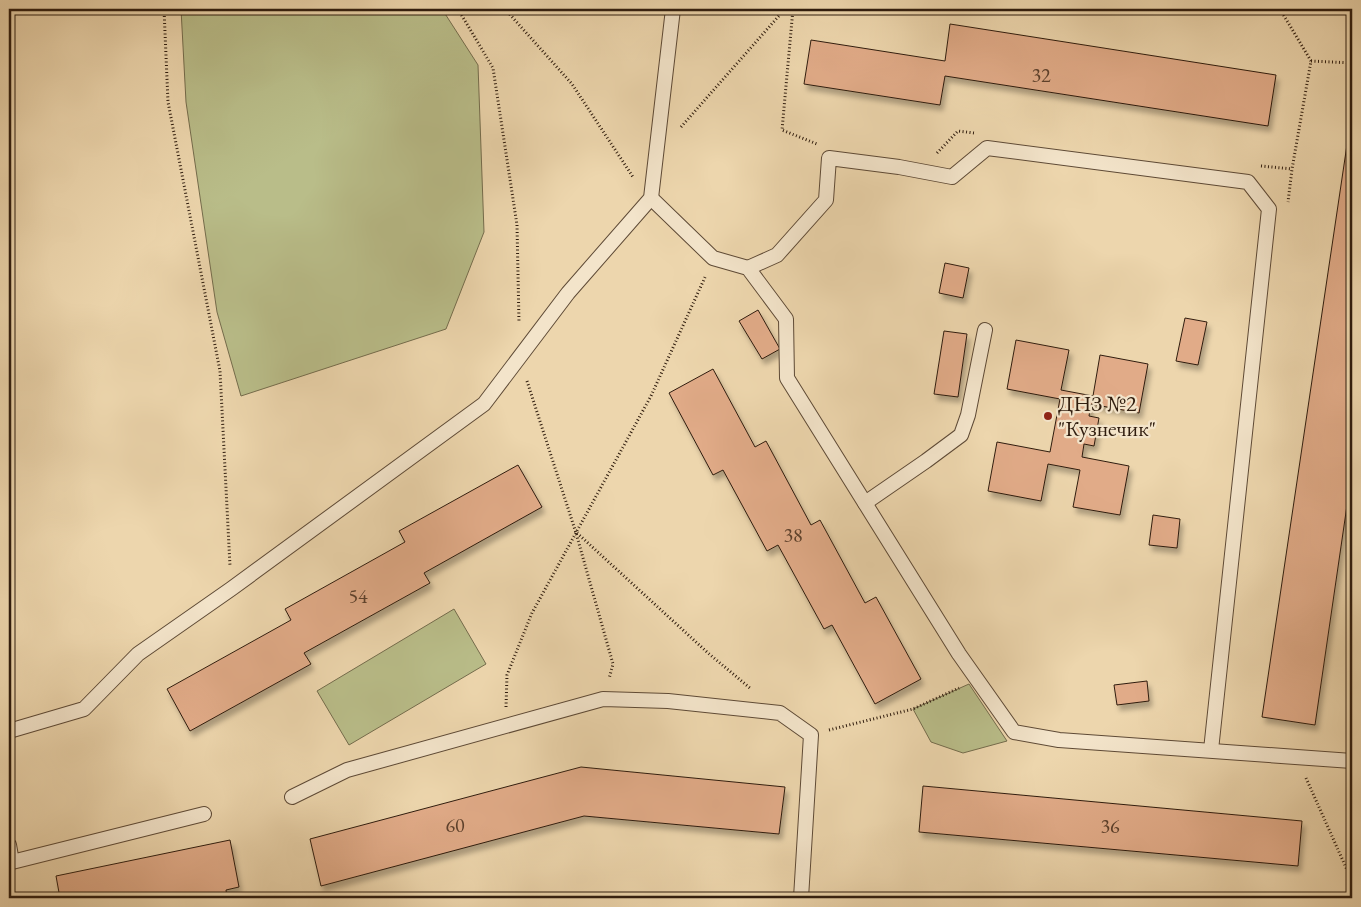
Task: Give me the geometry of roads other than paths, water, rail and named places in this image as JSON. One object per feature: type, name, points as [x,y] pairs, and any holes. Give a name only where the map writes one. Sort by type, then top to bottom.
[{"type":"lane","points":[[9,731],[84,709],[138,654],[231,590],[484,404],[568,293],[652,198],[673,9]]},
{"type":"lane","points":[[748,268],[777,255],[826,200],[829,158],[898,167],[952,177],[987,148],[1248,182],[1269,209],[1211,750]]},
{"type":"lane","points":[[652,198],[713,258],[748,268],[786,319],[787,378],[959,654],[1014,732],[1059,740],[1352,761]]},
{"type":"lane","points":[[865,502],[961,435],[968,414],[985,330]]},
{"type":"lane","points":[[292,797],[347,770],[603,699],[668,701],[780,713],[811,735],[801,898]]},
{"type":"lane","points":[[9,845],[12,862],[204,814]]},
{"type":"place","name":"ДНЗ №2 \"Кузнечик\"","points":[[1048,416]]}]
